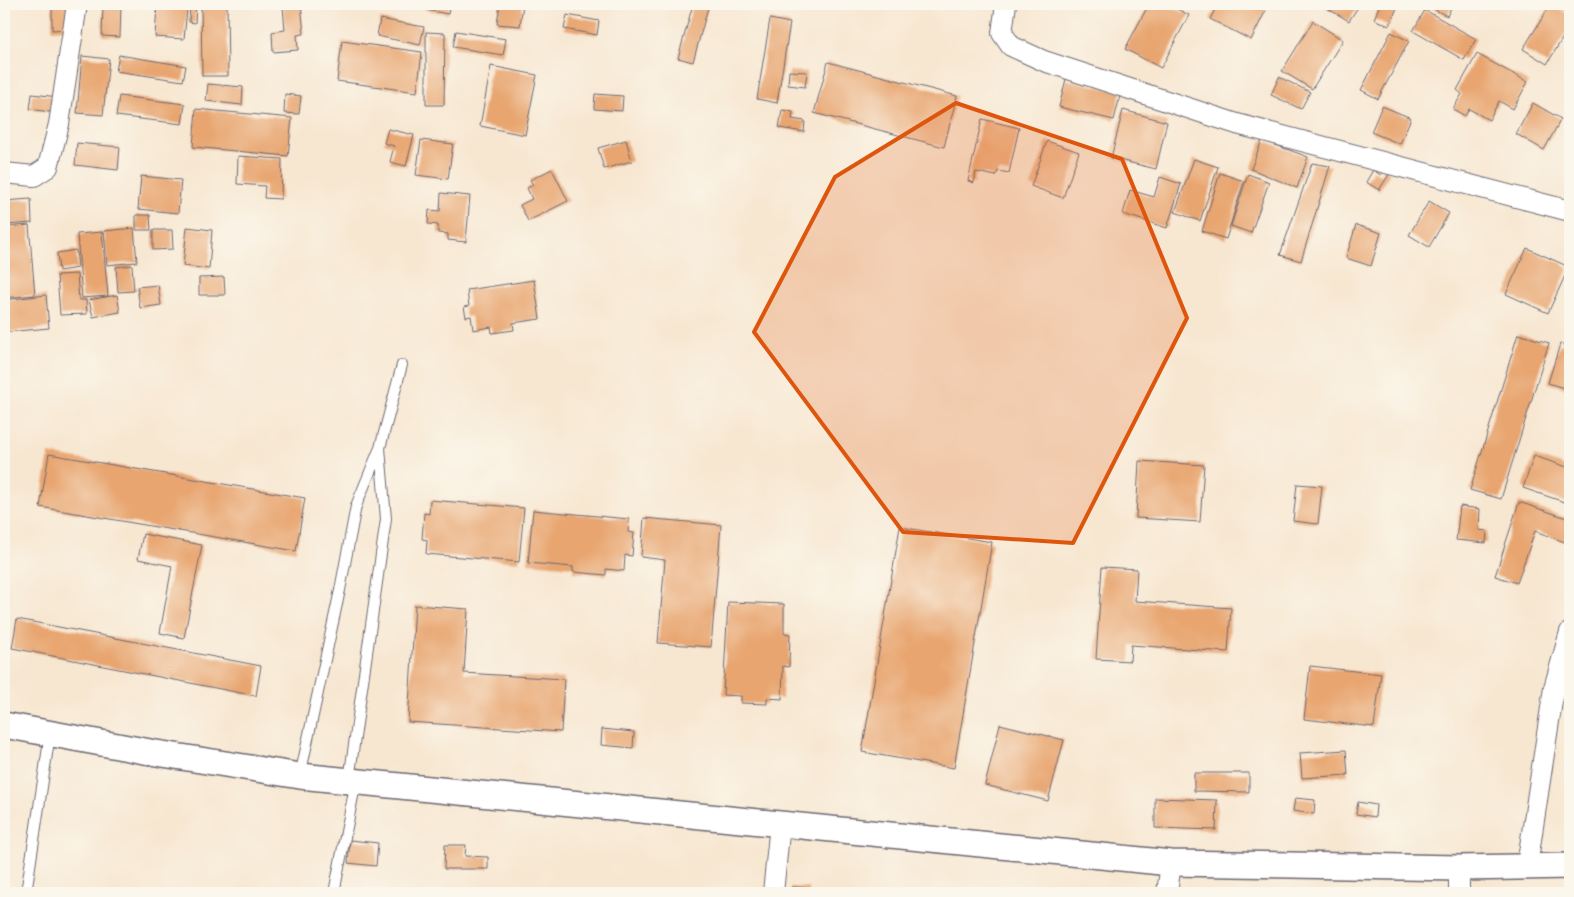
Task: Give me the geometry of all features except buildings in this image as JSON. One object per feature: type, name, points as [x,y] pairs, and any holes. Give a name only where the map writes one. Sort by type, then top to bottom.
[{"type":"street","points":[[4,173],[34,176],[48,167],[59,124],[77,4]]},
{"type":"street","points":[[1006,4],[1002,33],[1011,46],[1044,61],[1237,124],[1570,211]]},
{"type":"street","points":[[1527,866],[1554,688],[1570,632]]},
{"type":"street","points":[[4,725],[150,752],[300,776],[1171,863],[1459,868],[1570,866]]},
{"type":"street","points":[[773,893],[780,824]]},
{"type":"street","points":[[1167,893],[1171,863]]},
{"type":"street","points":[[1459,868],[1459,893]]},
{"type":"lane","points":[[300,776],[356,506],[380,448],[402,366]]},
{"type":"lane","points":[[334,893],[352,781],[386,519],[380,448]]},
{"type":"lane","points":[[26,893],[50,734]]},
{"type":"highlighted area","points":[[956,103],[1122,159],[1187,318],[1073,543],[903,532],[754,332],[835,177]]}]
